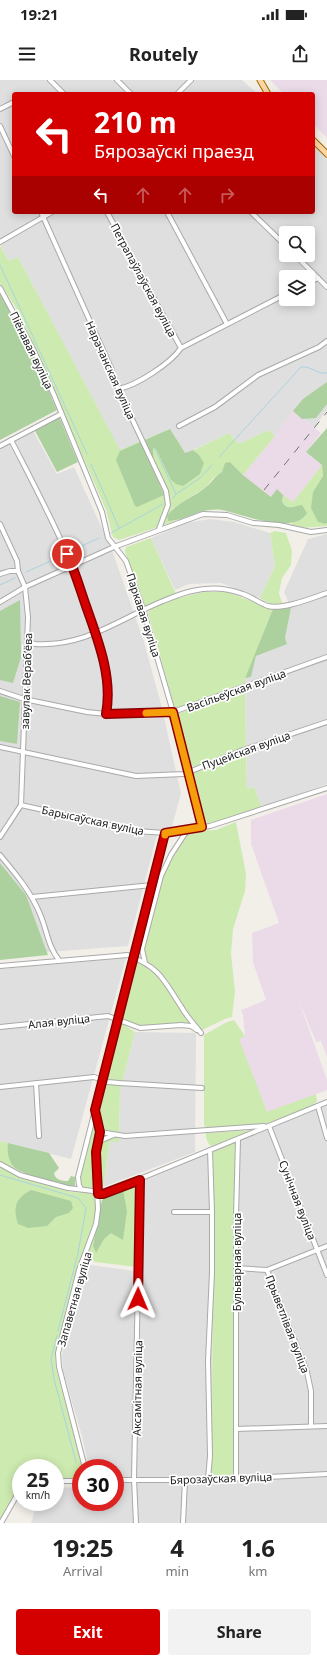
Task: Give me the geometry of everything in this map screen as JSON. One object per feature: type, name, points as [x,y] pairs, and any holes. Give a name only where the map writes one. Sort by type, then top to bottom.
[{"type":"main road","points":[[260,80],[267,92]]},
{"type":"main road","points":[[315,142],[327,154]]},
{"type":"street","points":[[50,80],[62,92]]},
{"type":"street","points":[[117,80],[129,92]]},
{"type":"street","points":[[179,92],[191,80]]},
{"type":"street","points":[[0,109],[12,103]]},
{"type":"street","points":[[0,126],[12,152]]},
{"type":"street","name":"Нарачанская вуліца","points":[[42,214],[111,368],[118,389],[166,490],[168,505],[159,529]]},
{"type":"street","points":[[0,242],[48,214]]},
{"type":"street","name":"Петрапаўлаўская вуліца","points":[[108,214],[181,348]]},
{"type":"street","points":[[169,214],[227,324]]},
{"type":"street","points":[[253,214],[279,239]]},
{"type":"street","points":[[302,262],[327,287]]},
{"type":"street","name":"Піёнавая вуліца","points":[[0,288],[32,349],[61,414]]},
{"type":"street","points":[[118,389],[127,388],[153,372],[176,356],[181,348],[279,298]]},
{"type":"street","points":[[179,426],[215,407],[258,375],[319,347],[327,341]]},
{"type":"street","points":[[0,446],[61,414]]},
{"type":"street","name":"Паркавая вуліца","points":[[61,414],[102,512],[108,538],[126,561],[144,609],[173,712],[202,827]]},
{"type":"street","points":[[11,440],[72,566],[96,634],[107,676],[108,702],[106,714]]},
{"type":"street","points":[[0,602],[25,587],[114,547],[159,529],[203,514],[227,516],[253,523],[279,525],[311,532],[327,530]]},
{"type":"street","name":"завулак Верабʼёва","points":[[0,524],[17,561],[18,571],[25,587],[28,617],[21,805]]},
{"type":"street","points":[[0,574],[10,571],[18,571]]},
{"type":"street","points":[[28,638],[31,643],[40,644],[69,642],[96,634],[144,609],[182,594],[207,589],[226,589],[243,594],[269,606],[279,606],[299,602],[327,593]]},
{"type":"street","name":"Васільеўская вуліца","points":[[0,691],[24,699],[87,712],[106,714],[173,712],[327,657]]},
{"type":"street","name":"Пуцейская вуліца","points":[[0,747],[136,776],[161,776],[184,774],[243,750],[327,722]]},
{"type":"street","name":"Барысаўская вуліца","points":[[21,805],[137,832],[165,833],[202,827],[246,815],[327,788]]},
{"type":"street","points":[[0,837],[21,805]]},
{"type":"street","points":[[145,964],[142,949],[161,876],[171,855],[188,829]]},
{"type":"street","points":[[81,1189],[78,1185],[78,1176],[165,833]]},
{"type":"street","points":[[0,855],[32,897],[40,914],[53,953],[59,960]]},
{"type":"street","points":[[32,897],[152,885]]},
{"type":"street","points":[[49,961],[53,953]]},
{"type":"street","points":[[0,966],[121,955],[134,957],[145,964]]},
{"type":"street","name":"Алая вуліца","points":[[0,1027],[108,1016],[140,1028],[181,1025],[191,1026],[201,1033],[182,1009],[161,975],[145,964]]},
{"type":"street","points":[[0,1087],[94,1077],[119,1083],[202,1088]]},
{"type":"street","points":[[36,1083],[39,1136]]},
{"type":"street","points":[[0,1164],[20,1175],[68,1188],[93,1191],[98,1194],[103,1194],[327,1102]]},
{"type":"street","points":[[318,1106],[327,1138]]},
{"type":"street","points":[[95,1110],[100,1132],[125,1136],[269,1126]]},
{"type":"street","name":"Сунічная вуліца","points":[[269,1126],[327,1275]]},
{"type":"street","name":"Запаветная вуліца","points":[[83,1459],[59,1367],[58,1353],[79,1270],[96,1224],[98,1194],[96,1152],[100,1132]]},
{"type":"street","points":[[98,1143],[104,1138],[115,1135]]},
{"type":"street","name":"Бульварная вуліца","points":[[236,1478],[236,1268],[238,1139]]},
{"type":"street","points":[[208,1479],[210,1456],[208,1361],[212,1272],[210,1150]]},
{"type":"street","name":"Аксамітная вуліца","points":[[136,1523],[134,1479],[140,1180]]},
{"type":"street","points":[[174,1212],[212,1212]]},
{"type":"street","name":"Прыветлівая вуліца","points":[[236,1268],[267,1270],[327,1246]]},
{"type":"street","name":"Прыветлівая вуліца","points":[[267,1270],[308,1372],[311,1391],[311,1426]]},
{"type":"street","points":[[236,1429],[327,1426]]},
{"type":"street","name":"Бярозаўская вуліца","points":[[124,1480],[185,1480],[327,1474]]},
{"type":"street","points":[[183,1523],[185,1480]]},
{"type":"street","points":[[1,1523],[12,1504]]},
{"type":"shaded area","points":[[0,80],[242,80],[256,92],[12,92],[12,214],[315,214],[315,148],[327,159],[327,410],[314,427],[293,411],[275,436],[268,430],[239,444],[229,433],[185,454],[170,429],[120,451],[18,257],[9,261],[0,244]]},
{"type":"shaded area","points":[[270,80],[327,80],[327,138],[315,126],[315,92],[282,92]]},
{"type":"shaded area","points":[[293,411],[321,433],[306,452],[322,465],[293,502],[271,497],[243,475],[275,436]]},
{"type":"shaded area","points":[[33,431],[57,474],[74,467],[113,553],[144,642],[162,708],[181,794],[171,829],[158,831],[128,946],[47,952],[26,895],[0,863],[0,449]]},
{"type":"shaded area","points":[[210,519],[234,522],[270,533],[275,566],[260,598],[221,583],[189,584],[175,590],[151,538],[185,523]]},
{"type":"shaded area","points":[[327,534],[327,784],[262,808],[254,787],[247,789],[245,678],[251,676],[256,656],[285,638],[291,608],[284,592],[308,539]]},
{"type":"shaded area","points":[[327,794],[327,1057],[321,1041],[316,1042],[299,1001],[327,1080],[327,1090],[267,1113],[238,1039],[245,1036],[243,1015],[241,1010],[266,1000],[253,962],[252,933],[279,923],[251,844],[251,820]]},
{"type":"shaded area","points":[[126,958],[71,1159],[0,1141],[0,969]]},
{"type":"shaded area","points":[[135,1032],[196,1033],[195,1152],[103,1187],[110,1141],[119,1141],[120,1091]]},
{"type":"shaded area","points":[[327,1105],[327,1523],[31,1523],[34,1511],[64,1511],[64,1488],[72,1487],[72,1511],[124,1511],[124,1459],[87,1459],[82,1436],[63,1371],[62,1355],[84,1264],[142,1272],[142,1182],[213,1152],[214,1223],[211,1475],[213,1477],[231,1476],[234,1471],[233,1257],[236,1142]]},
{"type":"green space","points":[[0,245],[9,261],[18,257],[120,450],[170,429],[186,454],[229,433],[239,444],[268,430],[275,436],[243,475],[230,462],[206,487],[172,509],[168,520],[176,521],[119,540],[113,537],[106,510],[90,473],[16,308],[0,283]]},
{"type":"green space","points":[[0,293],[25,335],[57,410],[0,440]]},
{"type":"green space","points":[[327,382],[327,404],[316,418],[302,419],[293,411],[303,399]]},
{"type":"green space","points":[[59,416],[78,462],[57,472],[34,429]]},
{"type":"green space","points":[[327,428],[326,524],[318,522],[311,508],[313,492],[323,476],[322,465],[306,452]]},
{"type":"green space","points":[[170,429],[185,453],[193,450],[199,455],[204,463],[200,474],[183,486],[176,484],[171,480],[156,449],[153,448],[154,472],[164,495],[137,507],[135,506],[116,460],[120,451]]},
{"type":"green space","points":[[230,462],[243,475],[271,497],[277,489],[283,495],[282,502],[284,505],[291,507],[302,505],[307,513],[300,520],[291,523],[267,522],[222,510],[207,510],[182,519],[168,521],[167,516],[175,507],[206,487],[222,472],[225,463]]},
{"type":"green space","points":[[322,465],[323,476],[313,492],[327,526],[301,528],[284,523],[292,524],[298,506],[287,507],[282,502],[283,495],[293,502]]},
{"type":"green space","points":[[275,531],[286,533],[292,551],[291,565],[282,578],[279,593],[282,603],[273,604],[260,598],[275,566],[270,533]]},
{"type":"green space","points":[[151,538],[176,594],[145,606],[125,552],[126,547]]},
{"type":"green space","points":[[204,592],[227,592],[273,609],[245,678],[245,683],[175,709],[148,613],[152,609],[166,602]]},
{"type":"green space","points":[[20,600],[21,657],[13,683],[0,680],[0,611]]},
{"type":"green space","points":[[291,608],[285,638],[287,644],[256,656],[251,677],[245,678],[273,609]]},
{"type":"green space","points":[[245,689],[246,747],[192,767],[177,714]]},
{"type":"green space","points":[[0,696],[20,702],[17,744],[0,741]]},
{"type":"green space","points":[[246,752],[247,789],[254,787],[262,808],[217,822],[208,823],[203,820],[192,773],[193,771]]},
{"type":"green space","points":[[236,822],[246,874],[245,891],[233,929],[231,954],[235,992],[232,1017],[202,1030],[180,1002],[167,979],[153,965],[147,962],[144,947],[163,875],[190,831],[216,830]]},
{"type":"green space","points":[[0,863],[26,895],[48,955],[0,960]]},
{"type":"green space","points":[[135,961],[154,972],[162,981],[190,1024],[180,1023],[138,1026],[120,1018]]},
{"type":"green space","points":[[234,1020],[245,1036],[239,1039],[267,1112],[316,1094],[317,1101],[313,1105],[269,1123],[206,1128],[204,1125],[204,1035],[227,1022]]},
{"type":"green space","points":[[119,1022],[135,1032],[120,1091],[119,1142],[110,1141],[103,1187],[94,1189],[87,1188],[82,1186],[80,1179]]},
{"type":"green space","points":[[253,1130],[212,1147],[208,1143],[206,1137],[206,1133]]},
{"type":"green space","points":[[0,1141],[8,1143],[8,1152],[11,1160],[18,1170],[0,1161]]},
{"type":"green space","points":[[236,1142],[233,1257],[234,1471],[231,1476],[213,1477],[211,1475],[214,1223],[213,1152]]},
{"type":"green space","points":[[8,1143],[49,1153],[59,1168],[54,1173],[57,1179],[68,1181],[71,1176],[75,1177],[75,1185],[72,1188],[67,1187],[31,1176],[18,1170],[12,1165],[9,1159]]},
{"type":"green space","points":[[0,1165],[21,1177],[71,1192],[89,1193],[95,1196],[96,1204],[93,1224],[78,1265],[55,1354],[56,1368],[81,1459],[72,1459],[72,1479],[64,1479],[64,1459],[12,1459],[12,1500],[0,1520]]},
{"type":"green space","points":[[137,1184],[137,1267],[95,1262],[88,1259],[87,1256],[96,1231],[102,1200],[107,1196]]},
{"type":"green space","points":[[123,1189],[127,1211],[123,1240],[111,1233],[104,1239],[96,1253],[93,1246],[102,1200]]},
{"type":"green space","points":[[31,1190],[71,1201],[73,1208],[69,1213],[56,1217],[47,1226],[28,1228],[18,1224],[16,1213],[17,1204],[26,1193]]},
{"type":"waterway","points":[[0,265],[87,454]]},
{"type":"waterway","points":[[219,457],[301,367],[321,373],[327,373]]},
{"type":"waterway","points":[[155,449],[176,494]]},
{"type":"waterway","points":[[91,464],[119,528]]},
{"type":"waterway","points":[[173,498],[176,494],[200,478],[212,465]]},
{"type":"waterway","points":[[111,533],[163,504]]},
{"type":"waterway","points":[[71,551],[99,538]]},
{"type":"waterway","points":[[26,572],[60,557]]},
{"type":"waterway","points":[[0,585],[15,578]]},
{"type":"waterway","points":[[0,1175],[78,1198],[86,1208],[78,1253],[58,1331]]},
{"type":"waterway","points":[[57,1335],[51,1359],[54,1379],[75,1459]]},
{"type":"railway","points":[[264,490],[327,412]]},
{"type":"slow traffic","points":[[146,713],[173,712],[202,827],[165,833],[165,835]]},
{"type":"route","points":[[67,554],[96,634],[107,676],[108,702],[106,714],[173,712],[202,827],[165,833],[95,1110],[100,1132],[96,1152],[98,1194],[103,1194],[140,1180],[138,1299]]}]
